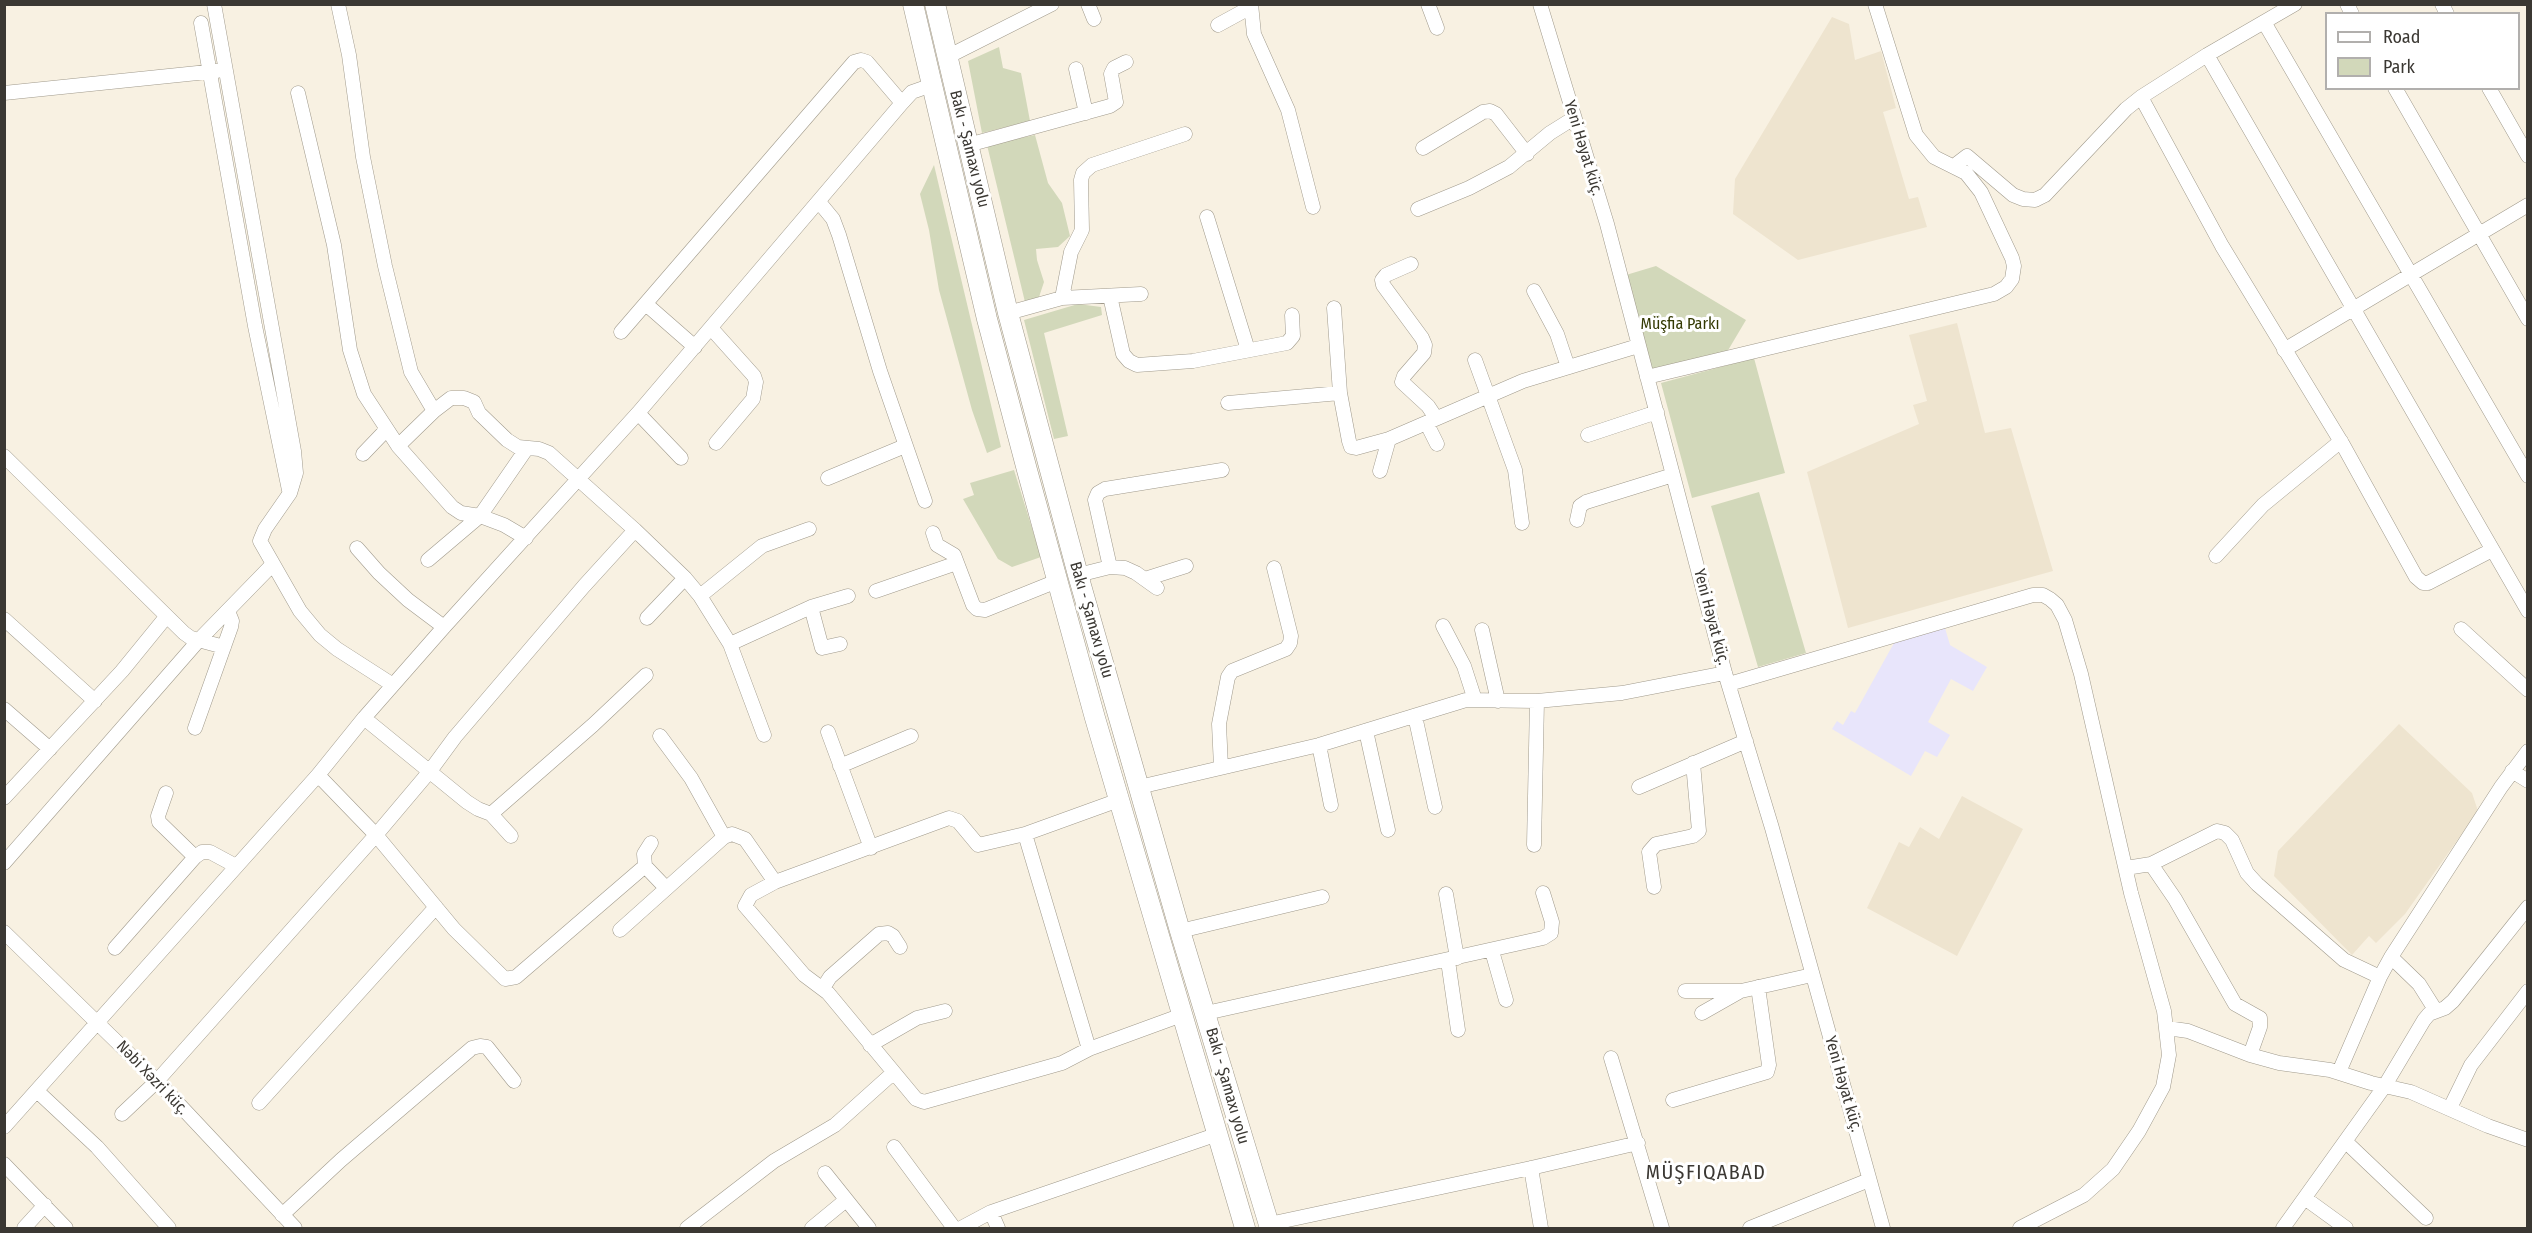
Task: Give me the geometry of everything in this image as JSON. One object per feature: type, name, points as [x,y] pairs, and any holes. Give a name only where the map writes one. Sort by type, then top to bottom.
[{"type":"highway","name":"Bakı - Şamaxı yolu","points":[[913,4],[987,319],[1058,581],[1119,800],[1245,1228]]},
{"type":"highway","name":"Bakı - Şamaxı yolu","points":[[935,4],[1008,313],[1078,575],[1180,931],[1269,1226]]},
{"type":"street","points":[[214,4],[294,451],[296,473],[290,492],[265,529],[260,541],[300,611],[320,635],[393,685]]},
{"type":"street","points":[[338,4],[349,55],[363,157],[385,266],[411,372],[434,411]]},
{"type":"street","points":[[947,57],[1052,4]]},
{"type":"street","points":[[1088,4],[1094,19]]},
{"type":"street","points":[[1428,4],[1437,28]]},
{"type":"street","name":"Yeni Həyat küç.","points":[[1540,4],[1606,224],[1727,679],[1883,1228]]},
{"type":"street","points":[[1647,376],[1994,294],[2006,287],[2014,273],[2012,258],[1981,192],[1966,173],[1934,157],[1916,135],[1875,4]]},
{"type":"street","points":[[1954,166],[1967,156],[2013,195],[2035,200],[2056,185],[2126,109],[2140,98],[2206,55],[2295,4]]},
{"type":"street","points":[[1218,25],[1251,6],[1254,34],[1288,110],[1313,207]]},
{"type":"street","points":[[2264,22],[2528,476]]},
{"type":"street","points":[[201,23],[255,326],[290,492]]},
{"type":"street","points":[[2206,55],[2528,611]]},
{"type":"street","points":[[621,332],[647,305],[854,62],[861,60],[867,62],[902,103]]},
{"type":"street","points":[[968,145],[1110,106],[1116,102],[1111,74],[1114,68],[1126,62]]},
{"type":"street","points":[[1076,69],[1086,113]]},
{"type":"street","points":[[4,93],[225,70]]},
{"type":"street","points":[[8,1117],[36,1091],[99,1023],[318,775],[364,718],[444,627],[638,413],[902,103],[912,92],[932,85]]},
{"type":"street","points":[[2396,90],[2528,319]]},
{"type":"street","points":[[2490,90],[2528,156]]},
{"type":"street","points":[[298,93],[334,245],[350,350],[364,394],[398,447],[452,507],[461,513],[480,516],[504,525],[526,538]]},
{"type":"street","points":[[2140,98],[2222,246],[2341,441],[2416,577],[2423,583],[2428,583],[2492,550]]},
{"type":"street","points":[[1423,148],[1483,112],[1490,111],[1496,114],[1527,154]]},
{"type":"street","points":[[1418,209],[1469,188],[1509,167],[1550,133],[1574,118]]},
{"type":"street","points":[[1062,298],[1071,252],[1083,230],[1081,180],[1083,173],[1092,165],[1185,134]]},
{"type":"street","points":[[819,202],[833,219],[839,235],[905,446],[925,501]]},
{"type":"street","points":[[2284,350],[2410,273],[2528,205]]},
{"type":"street","points":[[1207,217],[1248,350]]},
{"type":"street","points":[[1411,264],[1386,275],[1382,280],[1383,285],[1425,345],[1424,353],[1404,376],[1402,382],[1428,406],[1437,444]]},
{"type":"street","points":[[1534,291],[1557,334],[1568,367]]},
{"type":"street","points":[[1008,313],[1062,298],[1141,294]]},
{"type":"street","points":[[1110,296],[1123,354],[1129,362],[1137,365],[1192,361],[1287,342],[1293,336],[1292,315]]},
{"type":"street","points":[[647,305],[695,347]]},
{"type":"street","points":[[1334,308],[1340,393],[1351,447],[1356,448],[1389,439],[1490,395],[1568,367],[1638,346]]},
{"type":"street","points":[[711,328],[754,376],[756,382],[753,399],[716,443]]},
{"type":"street","points":[[1475,360],[1490,395],[1515,470],[1522,523]]},
{"type":"street","points":[[1228,403],[1340,393]]},
{"type":"street","points":[[398,447],[434,411],[451,398],[464,398],[474,402],[479,413],[507,440],[518,447],[539,449],[549,453],[686,578],[700,596],[730,644],[764,735]]},
{"type":"street","points":[[1588,435],[1657,412]]},
{"type":"street","points":[[638,413],[681,458]]},
{"type":"street","points":[[363,454],[386,430]]},
{"type":"street","points":[[1380,471],[1389,439]]},
{"type":"street","points":[[2216,556],[2263,505],[2341,441]]},
{"type":"street","points":[[828,478],[905,446]]},
{"type":"street","points":[[428,560],[480,516],[527,448]]},
{"type":"street","points":[[4,456],[184,633],[224,647]]},
{"type":"street","points":[[1110,567],[1095,500],[1098,493],[1105,489],[1222,470]]},
{"type":"street","points":[[1577,520],[1580,506],[1586,502],[1673,475]]},
{"type":"street","points":[[700,596],[762,546],[809,529]]},
{"type":"street","points":[[122,1114],[157,1081],[376,835],[430,771],[455,737],[635,530]]},
{"type":"street","points":[[933,533],[937,545],[954,555],[973,605],[977,609],[985,610],[1058,581]]},
{"type":"street","points":[[357,548],[408,600],[444,627]]},
{"type":"street","points":[[876,591],[957,563]]},
{"type":"street","points":[[4,862],[199,640],[273,564]]},
{"type":"street","points":[[1078,575],[1110,567],[1125,568],[1151,584],[1186,566]]},
{"type":"street","points":[[1221,768],[1220,724],[1228,676],[1240,666],[1286,649],[1290,643],[1291,636],[1274,568]]},
{"type":"street","points":[[646,618],[686,578]]},
{"type":"street","points":[[1139,787],[1319,744],[1454,703],[1475,700],[1537,701],[1640,691],[1727,679],[2033,595],[2043,595],[2057,605],[2073,643],[2126,868],[2167,1028],[2169,1055],[2163,1087],[2139,1131],[2103,1179],[2084,1195],[2020,1228]]},
{"type":"street","points":[[730,644],[812,607],[848,596]]},
{"type":"street","points":[[812,607],[822,648],[840,644]]},
{"type":"street","points":[[195,728],[231,627],[228,611]]},
{"type":"street","points":[[4,798],[95,701],[166,617]]},
{"type":"street","points":[[4,619],[95,701]]},
{"type":"street","points":[[1443,626],[1464,666],[1475,700]]},
{"type":"street","points":[[2461,629],[2528,690]]},
{"type":"street","points":[[1482,630],[1498,701]]},
{"type":"street","points":[[491,814],[593,725],[646,675]]},
{"type":"street","points":[[1534,846],[1537,701]]},
{"type":"street","points":[[4,709],[50,749]]},
{"type":"street","points":[[1414,716],[1435,807]]},
{"type":"street","points":[[364,718],[467,802],[491,814],[511,836]]},
{"type":"street","points":[[1366,731],[1388,830]]},
{"type":"street","points":[[828,732],[871,848]]},
{"type":"street","points":[[660,736],[691,778],[724,837]]},
{"type":"street","points":[[840,766],[911,736]]},
{"type":"street","points":[[1639,787],[1746,741]]},
{"type":"street","points":[[1319,744],[1331,805]]},
{"type":"street","points":[[2339,1072],[2391,957],[2512,771],[2528,751]]},
{"type":"street","points":[[1654,887],[1649,852],[1656,844],[1693,836],[1699,831],[1693,763]]},
{"type":"street","points":[[2512,771],[2528,781]]},
{"type":"street","points":[[318,775],[376,835],[471,948],[505,979],[516,977],[645,866]]},
{"type":"street","points":[[165,793],[158,816],[159,822],[195,856]]},
{"type":"street","points":[[1119,800],[1025,834],[978,845],[958,821],[949,818],[775,882],[751,895],[746,906],[804,975],[823,988],[916,1099],[924,1102],[1062,1063],[1089,1049],[1182,1015]]},
{"type":"street","points":[[2126,868],[2151,864],[2217,831],[2225,833],[2232,840],[2247,873],[2257,884],[2344,960],[2380,977]]},
{"type":"street","points":[[620,930],[724,837],[732,834],[744,839],[775,882]]},
{"type":"street","points":[[1025,834],[1089,1049]]},
{"type":"street","points":[[651,843],[644,854],[645,866],[666,888]]},
{"type":"street","points":[[115,948],[195,856],[202,852],[210,852],[237,866]]},
{"type":"street","points":[[2151,864],[2175,900],[2235,1004],[2260,1018],[2260,1027],[2250,1055]]},
{"type":"street","points":[[1206,1013],[1543,938],[1551,933],[1552,922],[1543,893]]},
{"type":"street","points":[[1446,894],[1458,1030]]},
{"type":"street","points":[[1180,931],[1322,897]]},
{"type":"street","points":[[2283,1228],[2306,1199],[2384,1087],[2424,1020],[2453,1001],[2528,907]]},
{"type":"street","points":[[259,1103],[436,908]]},
{"type":"street","name":"Nəbi Xəzri küç.","points":[[4,932],[157,1081],[295,1228]]},
{"type":"street","points":[[823,988],[830,977],[879,934],[888,933],[893,936],[900,947]]},
{"type":"street","points":[[1492,951],[1506,1000]]},
{"type":"street","points":[[2391,957],[2419,984],[2436,1011]]},
{"type":"street","points":[[1685,991],[1741,991],[1812,975]]},
{"type":"street","points":[[1673,1100],[1767,1072],[1769,1065],[1758,987]]},
{"type":"street","points":[[1702,1013],[1741,991]]},
{"type":"street","points":[[2450,1108],[2471,1065],[2528,991]]},
{"type":"street","points":[[870,1045],[917,1018],[945,1011]]},
{"type":"street","points":[[2167,1028],[2188,1030],[2250,1055],[2292,1066],[2339,1072],[2384,1087],[2411,1092],[2488,1126],[2528,1140]]},
{"type":"street","points":[[282,1215],[341,1160],[472,1048],[487,1047],[514,1082]]},
{"type":"street","points":[[1611,1058],[1662,1228]]},
{"type":"street","points":[[687,1228],[774,1161],[835,1125],[893,1073]]},
{"type":"street","points":[[36,1091],[97,1147],[170,1228]]},
{"type":"street","points":[[961,1228],[991,1212],[1218,1134]]},
{"type":"street","points":[[2346,1142],[2426,1218]]},
{"type":"street","points":[[1269,1226],[1638,1143]]},
{"type":"street","points":[[894,1147],[954,1228]]},
{"type":"street","points":[[4,1164],[66,1228]]},
{"type":"street","points":[[1531,1168],[1541,1228]]},
{"type":"street","points":[[825,1173],[868,1228]]},
{"type":"street","points":[[1750,1228],[1869,1180]]},
{"type":"street","points":[[2306,1199],[2346,1228]]},
{"type":"street","points":[[812,1228],[846,1200]]},
{"type":"street","points":[[24,1228],[45,1205]]},
{"type":"street","points":[[991,1212],[998,1228]]},
{"type":"shaded area","points":[[1832,17],[1849,24],[1855,60],[1881,51],[1896,108],[1883,112],[1909,199],[1918,197],[1927,227],[1798,260],[1733,214],[1735,179]]},
{"type":"shaded area","points":[[1957,323],[1985,433],[2011,428],[2053,571],[1848,628],[1807,472],[1919,424],[1913,405],[1927,401],[1909,335]]},
{"type":"shaded area","points":[[1945,628],[1950,645],[1987,667],[1973,691],[1951,679],[1928,722],[1950,735],[1937,757],[1925,751],[1911,776],[1832,729],[1837,721],[1843,725],[1851,711],[1855,713],[1894,643]]},
{"type":"shaded area","points":[[2399,724],[2472,793],[2478,811],[2405,914],[2376,943],[2369,936],[2352,955],[2274,876],[2278,851]]},
{"type":"shaded area","points":[[1962,796],[2023,829],[1957,956],[1867,908],[1899,842],[1909,847],[1920,827],[1939,839]]},
{"type":"green space","points":[[999,47],[1003,68],[1021,73],[1030,121],[982,133],[968,61]]},
{"type":"green space","points":[[1035,135],[1048,183],[1062,203],[1070,236],[1058,247],[1036,249],[1044,282],[1039,297],[1025,302],[987,145]]},
{"type":"green space","points":[[934,165],[1001,447],[987,453],[972,410],[939,290],[929,230],[920,194]]},
{"type":"green space","name":"Müşfia Parkı","points":[[1656,266],[1746,320],[1727,352],[1653,372],[1626,275]]},
{"type":"green space","points":[[1078,304],[1101,307],[1102,315],[1044,333],[1068,436],[1054,439],[1024,320]]},
{"type":"green space","points":[[1754,358],[1785,473],[1692,498],[1661,383]]},
{"type":"green space","points":[[1014,470],[1041,557],[1012,567],[998,559],[963,499],[974,495],[970,483]]},
{"type":"green space","points":[[1759,492],[1806,653],[1758,667],[1711,506]]},
{"type":"district","name":"MÜŞFIQABAD","points":[[1706,1173]]}]
